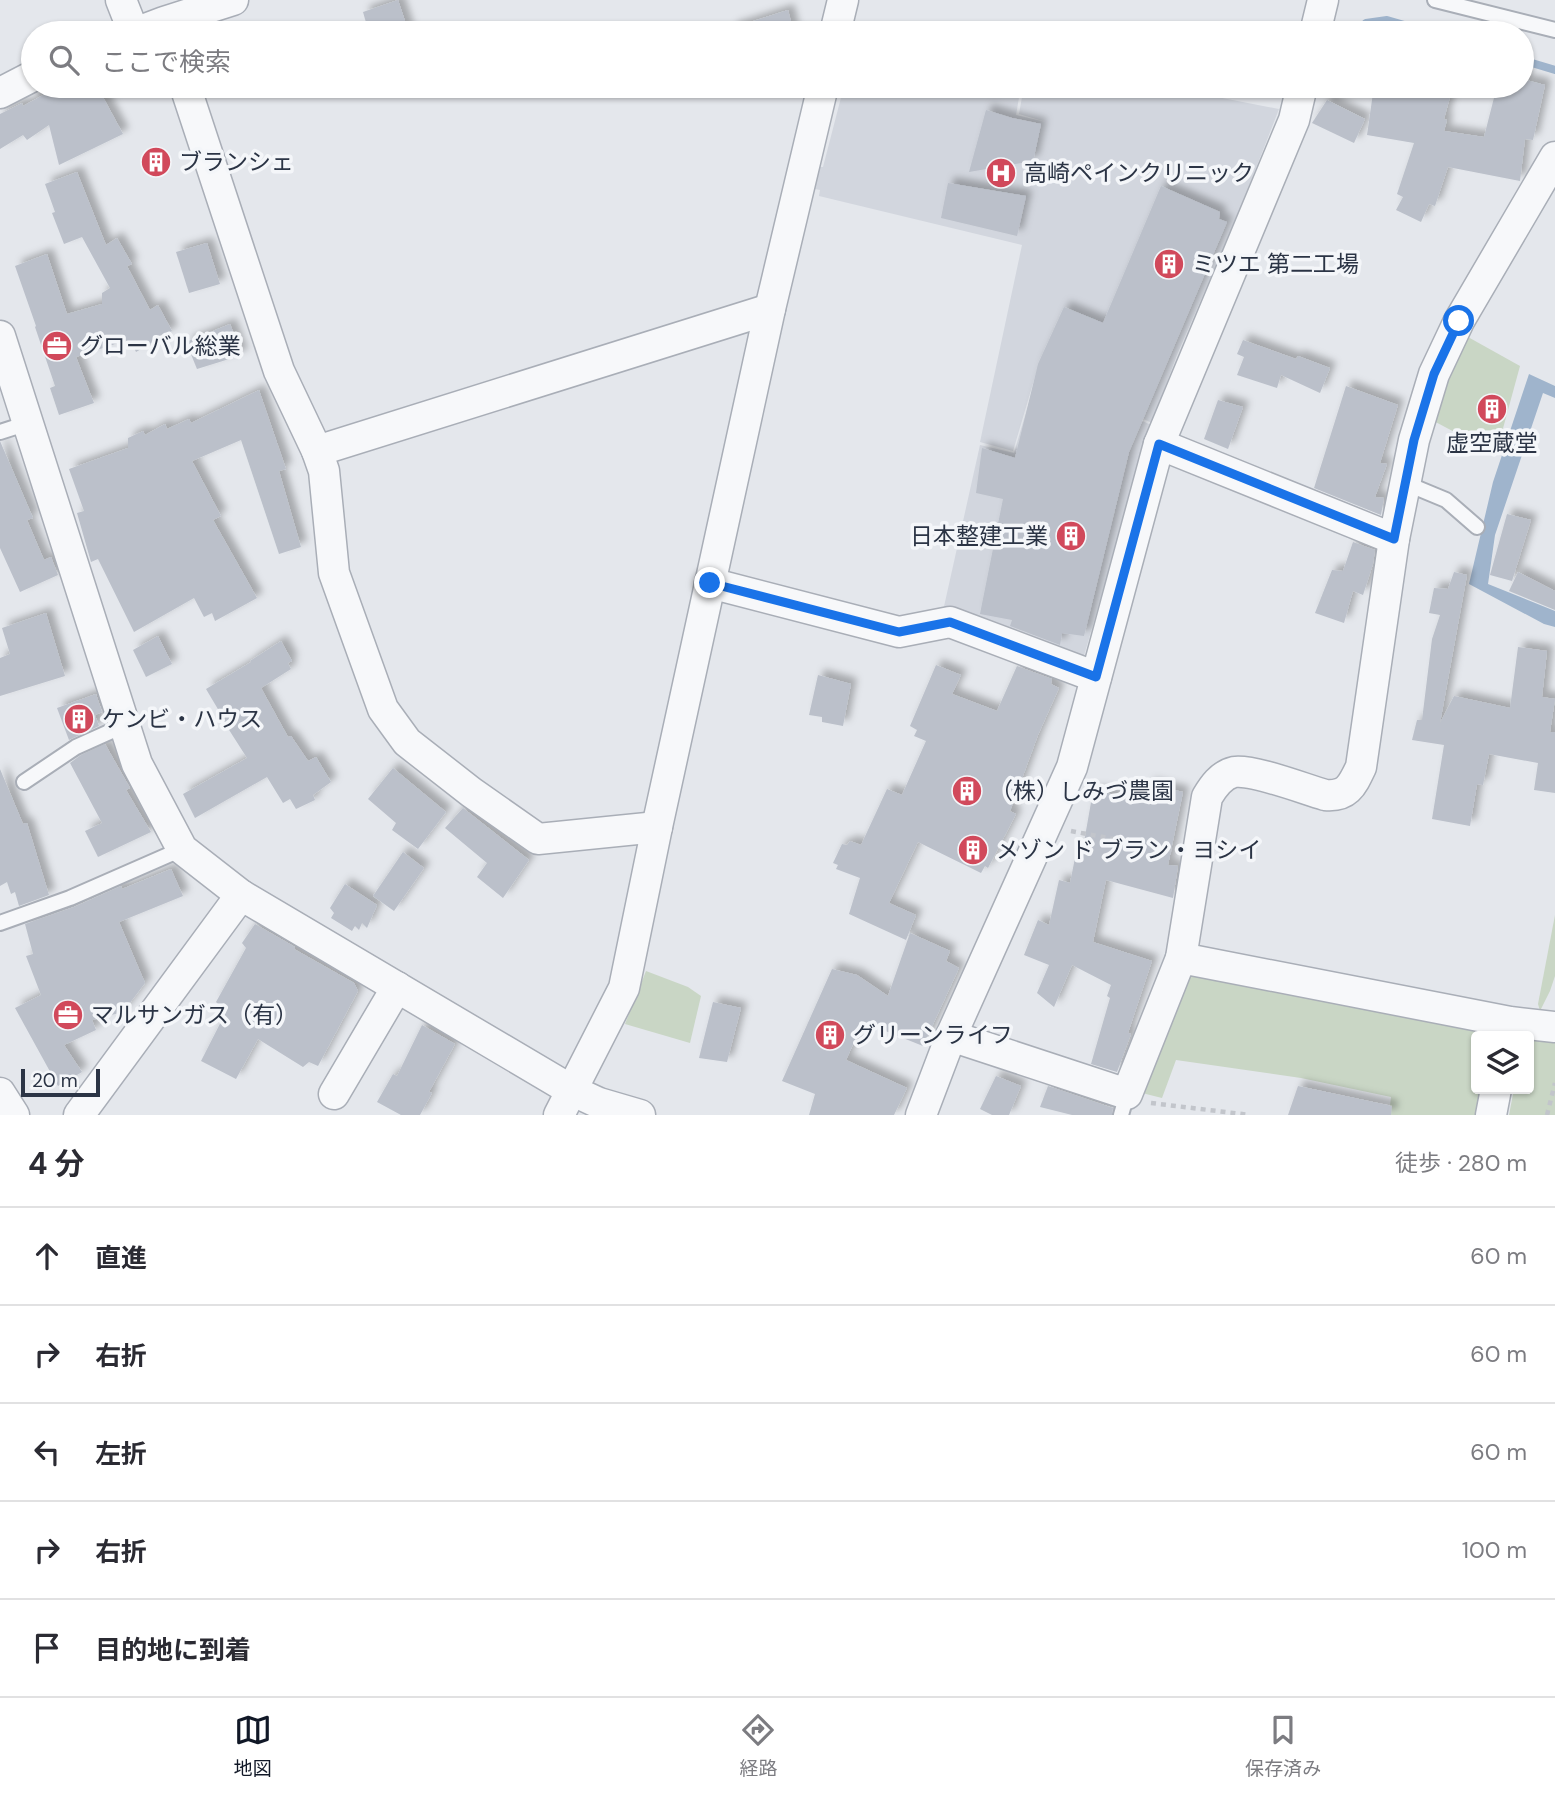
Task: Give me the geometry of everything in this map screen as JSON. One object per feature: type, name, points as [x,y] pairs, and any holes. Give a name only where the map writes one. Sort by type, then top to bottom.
[{"type":"street","points":[[121,0],[129,21]]},
{"type":"street","points":[[181,21],[233,0]]},
{"type":"street","points":[[838,21],[843,0]]},
{"type":"street","points":[[1318,21],[1323,0]]},
{"type":"street","points":[[0,93],[21,82]]},
{"type":"street","points":[[189,98],[279,371],[324,471],[334,573],[383,709],[407,742],[538,839],[657,827]]},
{"type":"street","points":[[565,1102],[624,988],[770,309],[820,98]]},
{"type":"street","points":[[921,1115],[951,1036],[1072,767],[1159,444],[1294,120],[1299,98]]},
{"type":"street","points":[[951,1036],[1124,1104],[1181,958],[1207,797],[1217,782],[1233,772],[1250,772],[1335,796],[1347,791],[1355,781],[1361,767],[1394,539],[1414,440],[1434,374],[1459,321],[1551,171]]},
{"type":"street","points":[[317,451],[770,309]]},
{"type":"street","points":[[0,336],[14,427],[137,764],[182,849],[241,895],[397,987],[565,1102],[599,1104],[640,1115]]},
{"type":"street","points":[[1159,444],[1394,539]]},
{"type":"street","points":[[710,583],[899,632],[950,622],[1096,677]]},
{"type":"street","points":[[79,1115],[241,895]]},
{"type":"street","points":[[1181,958],[1508,1029],[1555,1027]]},
{"type":"street","points":[[334,1094],[397,987]]},
{"type":"street","points":[[0,1093],[14,1115]]},
{"type":"street","points":[[1491,1115],[1495,1094]]},
{"type":"lane","points":[[1435,0],[1519,21]]},
{"type":"lane","points":[[1534,25],[1555,30]]},
{"type":"lane","points":[[1405,483],[1446,500],[1477,527]]},
{"type":"lane","points":[[24,782],[76,747],[125,725]]},
{"type":"lane","points":[[0,923],[71,898],[182,849]]},
{"type":"path","points":[[1046,826],[1197,855]]},
{"type":"path","points":[[1547,1115],[1555,1083]]},
{"type":"path","points":[[1124,1104],[1150,1103],[1250,1115]]},
{"type":"shaded area","points":[[841,98],[1019,98],[1016,115],[1046,122],[1019,114],[1022,98],[1223,98],[1279,109],[1237,217],[1177,355],[1152,423],[1037,370],[1013,451],[980,442],[1022,245],[819,196],[820,190],[815,189],[819,167],[823,167]]},
{"type":"shaded area","name":"日本整建工業","points":[[1038,372],[1151,425],[1081,666],[943,611],[980,445],[1014,453]]},
{"type":"green space","points":[[1459,332],[1520,366],[1496,454],[1428,418]]},
{"type":"green space","points":[[1555,915],[1555,976],[1540,1011],[1538,1004]]},
{"type":"green space","points":[[646,971],[688,987],[701,996],[690,1043],[625,1024]]},
{"type":"green space","points":[[1188,973],[1439,1018],[1481,1031],[1471,1031],[1471,1094],[1480,1094],[1476,1115],[1389,1115],[1391,1097],[1301,1078],[1176,1060],[1162,1098],[1142,1093]]},
{"type":"green space","points":[[1534,1038],[1555,1039],[1555,1115],[1509,1115],[1513,1094],[1534,1094]]},
{"type":"water","points":[[1529,374],[1555,386],[1555,398],[1543,393],[1495,535],[1488,584],[1555,611],[1555,627],[1544,624],[1469,584],[1493,482]]},
{"type":"building","points":[[398,0],[405,21],[366,21],[363,12]]},
{"type":"building","points":[[788,10],[791,21],[753,21]]},
{"type":"building","points":[[1534,82],[1545,85],[1533,140],[1525,139],[1520,181],[1448,167],[1435,206],[1429,204],[1421,222],[1396,210],[1403,197],[1397,194],[1414,143],[1367,135],[1372,98],[1450,98],[1444,131],[1484,137],[1494,98],[1534,98]]},
{"type":"building","points":[[38,98],[104,98],[123,134],[59,165],[49,125],[27,140],[23,135],[0,149],[0,114],[22,103],[23,106]]},
{"type":"building","points":[[1327,100],[1365,119],[1354,143],[1312,123]]},
{"type":"building","points":[[986,110],[1041,124],[1033,161],[969,172]]},
{"type":"building","points":[[77,172],[106,245],[117,238],[132,264],[127,266],[150,310],[158,305],[172,331],[136,352],[132,343],[126,346],[124,341],[76,357],[94,403],[59,415],[50,388],[55,386],[15,266],[47,254],[67,314],[102,304],[102,293],[110,288],[82,237],[64,244],[45,184]]},
{"type":"building","points":[[948,183],[1026,196],[1017,236],[941,218]]},
{"type":"building","points":[[1161,186],[1220,212],[1219,219],[1227,222],[1129,452],[1084,636],[1062,633],[1060,645],[1010,626],[1012,620],[980,614],[1003,499],[976,493],[982,448],[1015,458],[1038,364],[1064,307],[1103,323]]},
{"type":"building","points":[[207,243],[220,284],[189,293],[176,252]]},
{"type":"building","points":[[230,324],[242,355],[197,369],[186,342]]},
{"type":"building","points":[[1243,340],[1330,368],[1320,393],[1281,375],[1277,388],[1237,375],[1244,357],[1237,354]]},
{"type":"building","points":[[1346,386],[1398,405],[1380,463],[1387,464],[1375,497],[1384,498],[1381,515],[1314,488]]},
{"type":"building","points":[[259,390],[286,469],[279,471],[301,547],[279,554],[241,440],[192,461],[221,516],[213,520],[257,598],[215,621],[212,613],[204,617],[194,598],[134,632],[98,559],[91,562],[77,513],[84,511],[69,469],[128,448],[128,438],[143,431],[145,435],[165,424],[167,429],[189,419],[191,423]]},
{"type":"building","points":[[1218,400],[1243,407],[1228,449],[1204,439]]},
{"type":"building","points":[[0,441],[33,518],[27,520],[44,560],[51,557],[58,575],[20,592],[0,548]]},
{"type":"building","points":[[1507,514],[1531,520],[1512,581],[1490,575]]},
{"type":"building","points":[[1353,542],[1375,550],[1363,595],[1353,591],[1344,623],[1315,613],[1332,570],[1343,571]]},
{"type":"building","points":[[1454,572],[1467,575],[1440,723],[1454,696],[1510,708],[1518,647],[1547,651],[1542,697],[1555,699],[1550,732],[1555,732],[1555,793],[1534,790],[1538,763],[1489,754],[1483,785],[1477,784],[1470,826],[1432,819],[1444,745],[1412,740],[1417,720],[1422,720],[1432,639],[1440,615],[1429,613],[1434,588],[1448,589]]},
{"type":"building","points":[[1518,572],[1555,591],[1555,610],[1509,591]]},
{"type":"building","points":[[46,613],[65,676],[0,696],[0,658],[10,654],[2,628]]},
{"type":"building","points":[[158,636],[172,664],[146,677],[133,650]]},
{"type":"building","points":[[281,641],[292,661],[288,663],[291,669],[261,688],[288,737],[291,736],[308,761],[316,757],[331,782],[313,795],[315,800],[296,809],[290,799],[283,803],[267,777],[195,818],[183,794],[247,758],[206,689]]},
{"type":"building","points":[[936,665],[961,675],[952,694],[997,711],[1017,666],[1052,679],[1051,684],[1059,688],[1038,735],[1010,811],[1016,814],[988,868],[985,866],[981,873],[918,842],[889,903],[916,915],[906,940],[849,914],[860,878],[836,869],[838,865],[833,863],[842,844],[847,845],[850,841],[861,845],[887,789],[902,795],[926,741],[914,736],[917,730],[910,726]]},
{"type":"building","points":[[818,675],[851,684],[843,726],[822,722],[822,717],[809,715]]},
{"type":"building","name":"ケンビ・ハウス","points":[[96,694],[102,712],[95,715],[99,726],[69,740],[57,708]]},
{"type":"building","points":[[105,744],[130,788],[126,790],[151,832],[98,857],[85,831],[102,823],[70,763]]},
{"type":"building","points":[[393,768],[446,812],[418,849],[392,830],[396,823],[368,799]]},
{"type":"building","points":[[0,769],[23,824],[27,823],[49,895],[19,906],[15,892],[11,894],[7,882],[0,886]]},
{"type":"building","points":[[1149,784],[1183,792],[1168,865],[1178,866],[1173,898],[1106,880],[1093,942],[1152,961],[1117,1072],[1091,1064],[1110,998],[1107,996],[1111,985],[1072,965],[1054,1007],[1037,993],[1049,965],[1024,955],[1038,920],[1049,925],[1059,880],[1070,883],[1077,848],[1083,848],[1093,791],[1146,800]]},
{"type":"building","points":[[463,808],[529,860],[503,898],[477,877],[487,863],[445,828]]},
{"type":"building","points":[[403,852],[424,868],[394,911],[373,896]]},
{"type":"building","points":[[171,869],[183,896],[119,922],[145,983],[123,1012],[92,1020],[96,1030],[64,1045],[82,1072],[58,1086],[15,1008],[41,995],[26,956],[33,954],[25,924]]},
{"type":"building","points":[[345,884],[377,905],[367,928],[362,923],[359,930],[355,926],[352,931],[331,918],[334,913],[330,908]]},
{"type":"building","points":[[255,924],[354,983],[358,991],[318,1066],[309,1062],[303,1067],[258,1039],[236,1079],[201,1061],[226,1012],[216,1002],[246,948],[242,943]]},
{"type":"building","points":[[910,933],[950,951],[946,961],[959,968],[923,1046],[863,1022],[846,1060],[907,1088],[894,1115],[809,1115],[815,1094],[782,1081],[832,969],[857,975],[888,996]]},
{"type":"building","points":[[713,1002],[741,1008],[727,1062],[699,1058]]},
{"type":"building","points":[[422,1025],[455,1044],[420,1115],[401,1115],[377,1102],[393,1074],[397,1076]]},
{"type":"building","points":[[996,1076],[1021,1086],[1009,1115],[992,1115],[980,1109]]},
{"type":"building","points":[[1048,1086],[1113,1108],[1112,1115],[1072,1115],[1040,1107]]},
{"type":"building","points":[[1298,1086],[1392,1106],[1391,1115],[1288,1115]]},
{"type":"waterway","points":[[1380,21],[1390,21]]},
{"type":"waterway","points":[[1534,64],[1555,70]]},
{"type":"place","name":"ブランシェ","points":[[156,162]]},
{"type":"place","name":"高崎ペインクリニック","points":[[1001,173]]},
{"type":"place","name":"ミツエ 第二工場","points":[[1169,264]]},
{"type":"place","name":"グローバル総業","points":[[57,346]]},
{"type":"place","name":"虚空蔵堂","points":[[1492,409]]},
{"type":"place","name":"日本整建工業","points":[[1071,536]]},
{"type":"place","name":"ケンビ・ハウス","points":[[79,719]]},
{"type":"place","name":"（株）しみづ農園","points":[[967,791]]},
{"type":"place","name":"メゾン ド ブラン・ヨシイ","points":[[973,850]]},
{"type":"place","name":"マルサンガス（有）","points":[[68,1015]]},
{"type":"place","name":"グリーンライフ","points":[[830,1035]]},
{"type":"route","points":[[710,583],[899,632],[950,622],[1096,677],[1159,444],[1394,539],[1414,440],[1434,374],[1459,321]]}]
